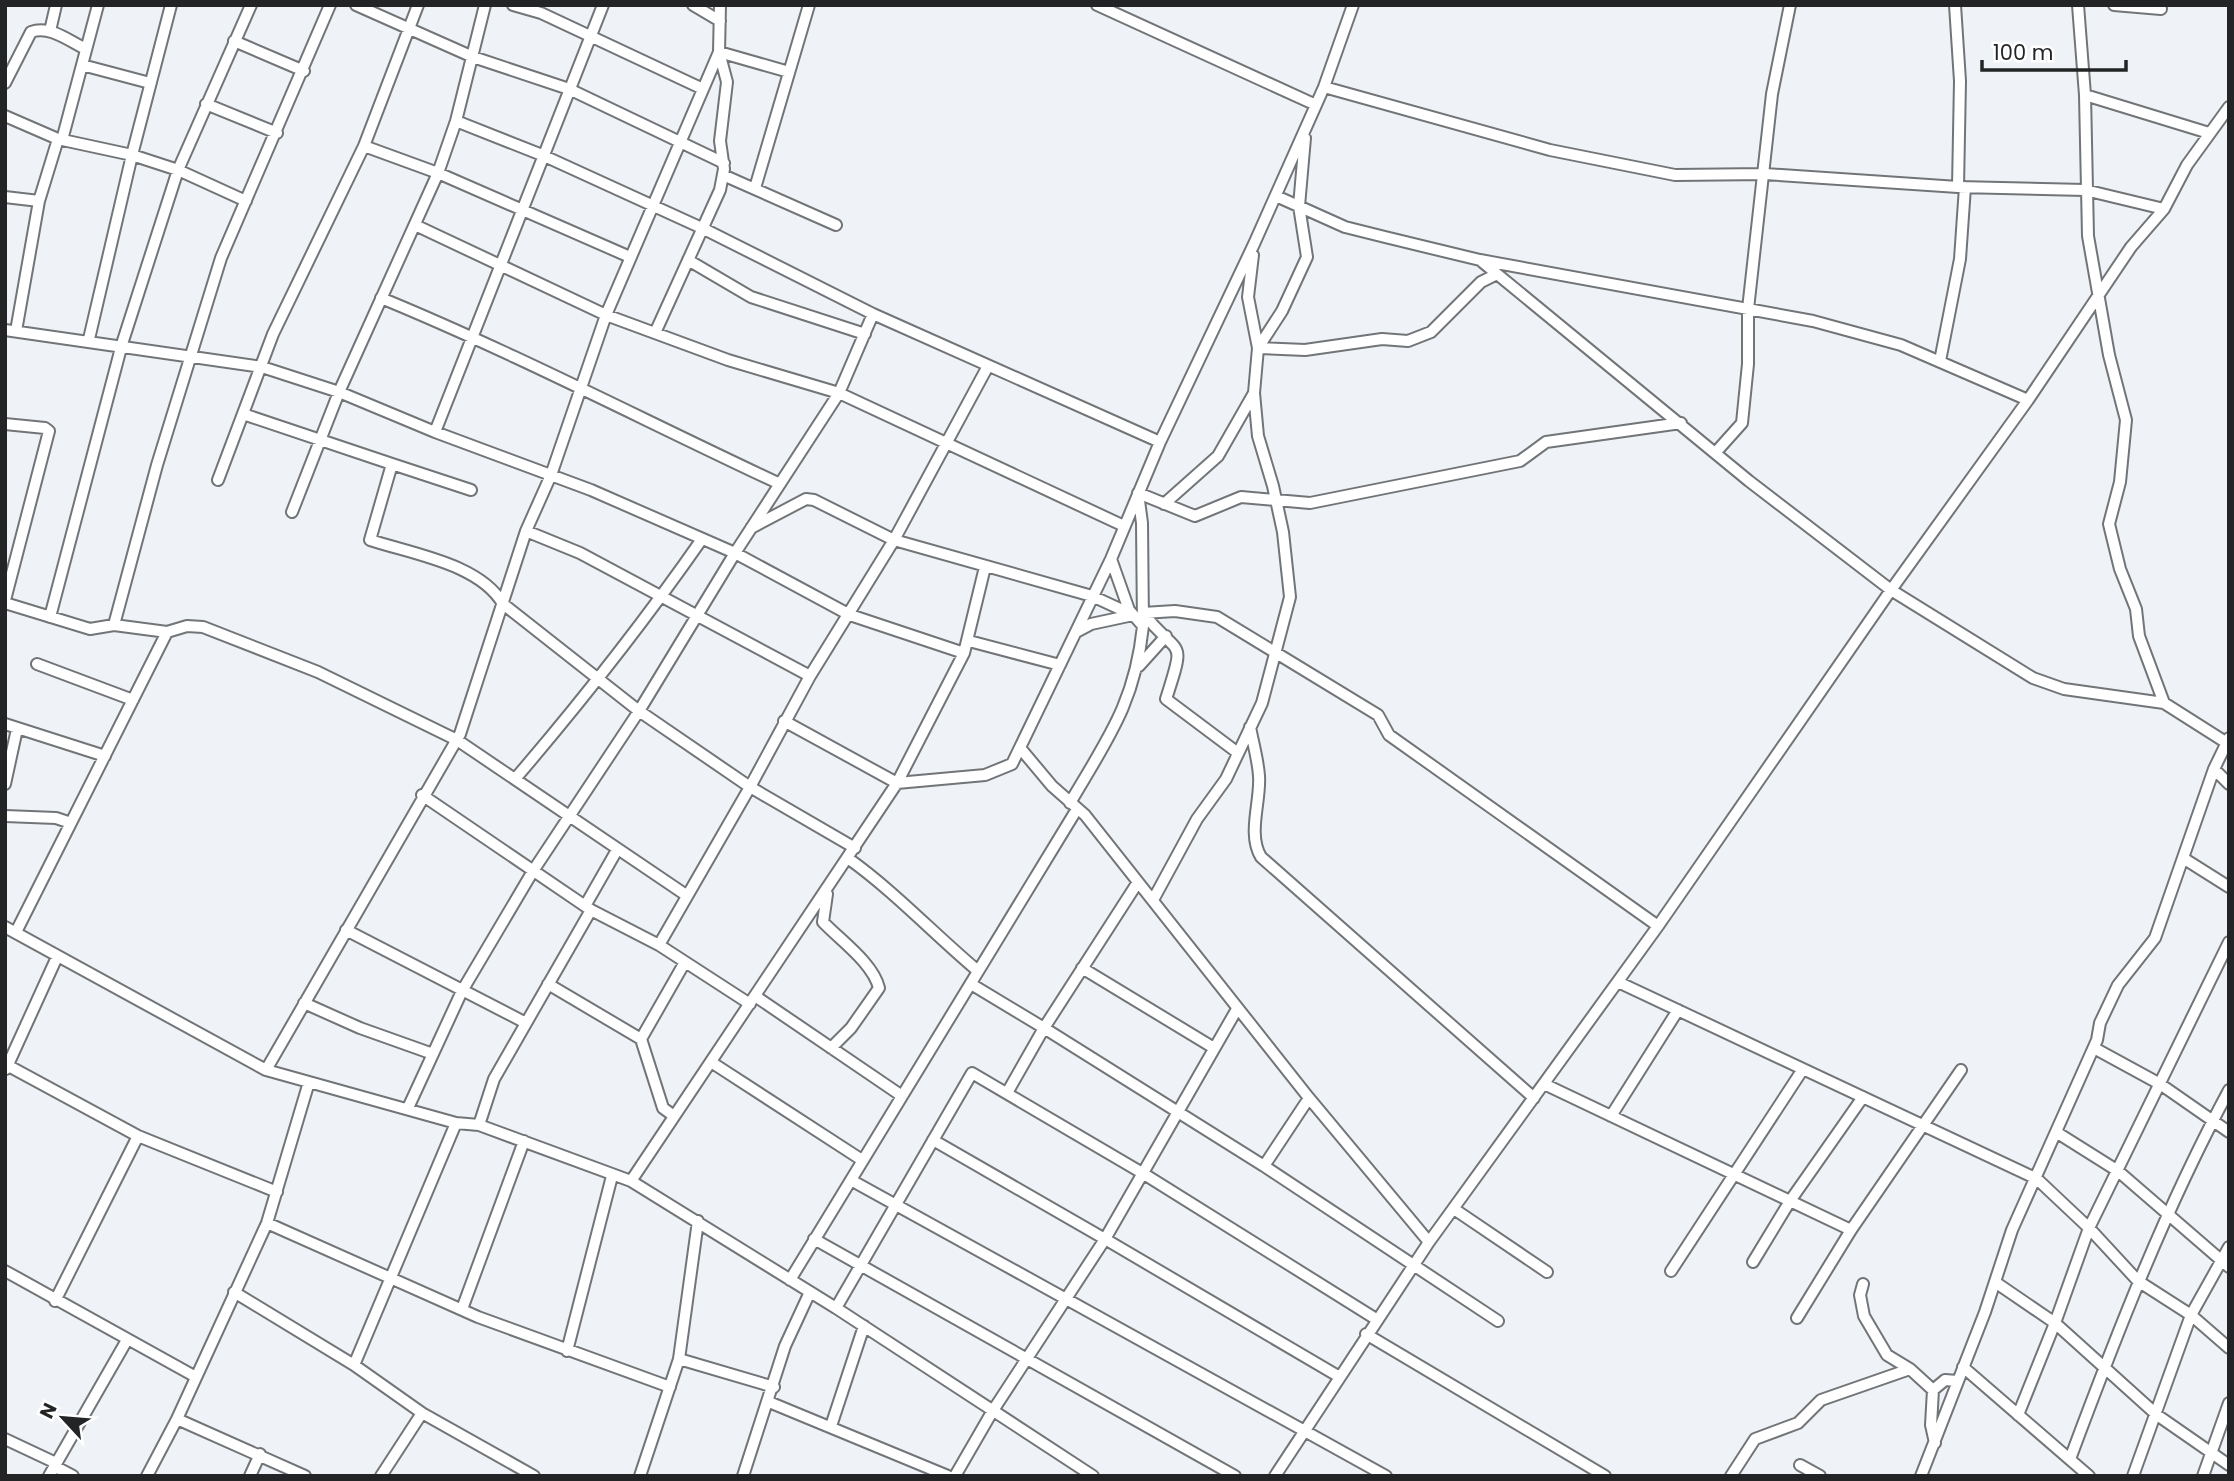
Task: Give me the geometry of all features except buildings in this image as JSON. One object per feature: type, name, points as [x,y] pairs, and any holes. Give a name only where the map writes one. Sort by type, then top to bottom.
[{"type":"street","points":[[50,31],[56,5]]},
{"type":"street","points":[[98,5],[60,139],[39,201],[10,330],[122,344],[262,367],[339,392],[435,432],[551,475],[702,538],[850,615],[964,653]]},
{"type":"street","points":[[89,340],[132,155],[171,5]]},
{"type":"street","points":[[50,617],[122,344],[178,170],[251,5]]},
{"type":"street","points":[[114,625],[190,354],[221,258],[304,71],[330,5]]},
{"type":"street","points":[[356,5],[474,57],[569,89],[723,163]]},
{"type":"street","points":[[218,480],[273,334],[364,146],[418,5]]},
{"type":"street","points":[[292,512],[339,392],[438,173],[474,57],[485,5]]},
{"type":"street","points":[[513,5],[541,13],[703,89]]},
{"type":"street","points":[[435,432],[520,210],[603,5]]},
{"type":"street","points":[[693,5],[720,21]]},
{"type":"street","points":[[655,333],[705,229],[723,175],[720,141],[727,82],[719,52],[720,5]]},
{"type":"street","points":[[754,188],[809,5]]},
{"type":"street","points":[[1097,5],[1316,105]]},
{"type":"street","points":[[785,721],[897,783],[985,775],[1012,764],[1111,559],[1160,442],[1276,196],[1324,86],[1353,5]]},
{"type":"street","points":[[1716,452],[1742,422],[1748,364],[1748,309],[1772,94],[1790,5]]},
{"type":"street","points":[[1940,361],[1960,259],[1960,81],[1955,5]]},
{"type":"street","points":[[2078,5],[2085,95],[2085,190],[2098,295],[2109,355],[2126,420],[2120,482],[2109,524],[2120,569],[2136,608],[2138,636],[2164,703]]},
{"type":"street","points":[[2114,5],[2161,9]]},
{"type":"street","points":[[5,83],[31,32],[39,29],[50,31],[86,49]]},
{"type":"street","points":[[234,41],[304,71]]},
{"type":"street","points":[[719,52],[789,72]]},
{"type":"street","points":[[266,1070],[422,795],[457,740],[526,531],[551,475],[606,315],[719,52]]},
{"type":"street","points":[[82,65],[150,83]]},
{"type":"street","points":[[1324,86],[1550,150],[1675,175],[1765,174],[1962,187],[2085,190],[2164,209]]},
{"type":"street","points":[[2085,95],[2209,134]]},
{"type":"street","points":[[206,104],[276,133]]},
{"type":"street","points":[[1275,1476],[1429,1242],[1658,926],[1891,590],[2028,401],[2131,247],[2164,209],[2187,165],[2229,107]]},
{"type":"street","points":[[5,116],[60,139],[132,155],[178,170],[247,201]]},
{"type":"street","points":[[456,121],[542,155],[705,229],[873,314],[1160,442]]},
{"type":"street","points":[[1258,348],[1282,311],[1307,257],[1298,206],[1306,128]]},
{"type":"street","points":[[364,146],[438,173],[631,257]]},
{"type":"street","points":[[723,175],[836,225]]},
{"type":"street","points":[[1276,196],[1345,227],[1480,260],[1813,321],[1901,345],[2028,401]]},
{"type":"street","points":[[5,197],[39,201]]},
{"type":"street","points":[[415,225],[606,315],[729,360],[839,393],[1124,526]]},
{"type":"street","points":[[1153,900],[1238,753],[1262,703],[1290,597],[1277,502],[1258,436],[1254,393],[1258,348],[1248,297],[1254,244]]},
{"type":"street","points":[[688,260],[751,297],[865,334]]},
{"type":"street","points":[[1480,260],[1891,590],[2033,678],[2064,689],[2164,703],[2228,741],[2214,769],[2155,938],[2118,985],[2100,1023],[2094,1048],[2012,1230],[1935,1443],[1920,1476]]},
{"type":"street","points":[[1258,348],[1305,350],[1382,339],[1408,341],[1431,332],[1481,282],[1497,274]]},
{"type":"street","points":[[381,298],[473,336],[579,390],[780,484]]},
{"type":"street","points":[[408,1108],[462,991],[533,871],[639,711],[735,553],[839,393],[873,314]]},
{"type":"street","points":[[659,945],[810,676],[894,540],[988,366]]},
{"type":"street","points":[[1164,503],[1218,456],[1254,393]]},
{"type":"street","points":[[243,414],[471,490]]},
{"type":"street","points":[[1138,493],[1195,516],[1241,497],[1310,503],[1520,461],[1546,442],[1681,423]]},
{"type":"street","points":[[5,424],[45,428],[49,431],[5,601],[90,629],[114,625],[167,632],[187,626],[203,628],[318,672],[457,740],[686,895]]},
{"type":"street","points":[[392,464],[370,540],[474,574],[495,590],[503,604],[639,711],[750,787],[855,848]]},
{"type":"street","points":[[1138,493],[1142,523],[1138,614]]},
{"type":"street","points":[[751,528],[806,499],[814,500],[894,540],[1093,596],[1138,614],[1177,646],[1180,658],[1166,699],[1238,753]]},
{"type":"street","points":[[526,531],[580,553],[663,595],[810,676]]},
{"type":"street","points":[[515,779],[571,714],[663,595],[702,538]]},
{"type":"street","points":[[790,1280],[971,984],[1074,806],[1125,710],[1139,666],[1143,626],[1111,559]]},
{"type":"street","points":[[631,1181],[849,859],[897,783],[969,641],[985,566]]},
{"type":"street","points":[[1075,632],[1091,624],[1138,614],[1175,611],[1217,617],[1277,651],[1378,715],[1389,735],[1658,926]]},
{"type":"street","points":[[167,632],[71,823],[10,929],[266,1070],[456,1123],[479,1125],[631,1181],[836,1308],[1093,1476]]},
{"type":"street","points":[[1139,666],[1166,636]]},
{"type":"street","points":[[969,641],[1060,665]]},
{"type":"street","points":[[37,664],[133,700]]},
{"type":"street","points":[[5,724],[105,756]]},
{"type":"street","points":[[1250,727],[1259,777],[1255,831],[1256,849],[1261,857],[1534,1098]]},
{"type":"street","points":[[5,784],[17,729]]},
{"type":"street","points":[[1021,749],[1052,786],[1074,806],[1153,900],[1395,1206],[1429,1242]]},
{"type":"street","points":[[2214,769],[2229,784]]},
{"type":"street","points":[[422,795],[588,908],[659,945],[753,1000],[902,1096]]},
{"type":"street","points":[[5,816],[56,818],[71,823]]},
{"type":"street","points":[[479,1125],[494,1079],[548,984],[617,850]]},
{"type":"street","points":[[2183,858],[2229,887]]},
{"type":"street","points":[[849,859],[881,882],[925,927],[978,971]]},
{"type":"street","points":[[1007,1093],[1044,1028],[1138,883]]},
{"type":"street","points":[[827,891],[823,922],[859,958],[877,980],[879,988],[851,1028],[831,1048]]},
{"type":"street","points":[[346,930],[526,1023]]},
{"type":"street","points":[[2018,1415],[2056,1323],[2089,1228],[2229,942]]},
{"type":"street","points":[[57,957],[6,1067],[138,1136],[277,1192]]},
{"type":"street","points":[[641,1039],[685,962]]},
{"type":"street","points":[[1082,968],[1214,1048]]},
{"type":"street","points":[[1618,982],[2037,1179],[2089,1228],[2138,1281],[2191,1315],[2229,1348]]},
{"type":"street","points":[[548,984],[641,1039],[663,1108],[674,1116]]},
{"type":"street","points":[[971,984],[1264,1166],[1498,1321]]},
{"type":"street","points":[[304,1003],[360,1028],[433,1054]]},
{"type":"street","points":[[955,1476],[992,1412],[1105,1239],[1180,1113],[1237,1009]]},
{"type":"street","points":[[1611,1116],[1678,1010]]},
{"type":"street","points":[[2094,1048],[2160,1084],[2229,1132]]},
{"type":"street","points":[[711,1062],[863,1160]]},
{"type":"street","points":[[1671,1271],[1803,1069]]},
{"type":"street","points":[[1797,1318],[1851,1230],[1961,1070]]},
{"type":"street","points":[[836,1308],[972,1073],[1144,1174],[1377,1319]]},
{"type":"street","points":[[147,1476],[177,1419],[267,1223],[309,1082]]},
{"type":"street","points":[[1544,1084],[1851,1230]]},
{"type":"street","points":[[2070,1459],[2166,1215],[2229,1090]]},
{"type":"street","points":[[1753,1262],[1790,1201],[1863,1097]]},
{"type":"street","points":[[1264,1166],[1308,1098]]},
{"type":"street","points":[[354,1365],[456,1123]]},
{"type":"street","points":[[2056,1132],[2118,1171],[2224,1264]]},
{"type":"street","points":[[55,1301],[138,1136]]},
{"type":"street","points":[[933,1140],[1339,1377]]},
{"type":"street","points":[[462,1309],[524,1141]]},
{"type":"street","points":[[567,1351],[612,1176]]},
{"type":"street","points":[[851,1180],[897,1203],[1065,1300],[1385,1476]]},
{"type":"street","points":[[1454,1209],[1548,1272]]},
{"type":"street","points":[[640,1476],[679,1359],[698,1221]]},
{"type":"street","points":[[267,1223],[462,1309],[567,1351],[670,1387]]},
{"type":"street","points":[[814,1239],[1236,1476]]},
{"type":"street","points":[[2133,1476],[2191,1315],[2224,1264],[2229,1247]]},
{"type":"street","points":[[5,1271],[196,1377]]},
{"type":"street","points":[[1995,1282],[2056,1323],[2157,1415],[2229,1465]]},
{"type":"street","points":[[1863,1284],[1860,1295],[1864,1317],[1887,1355],[1910,1369],[1933,1390]]},
{"type":"street","points":[[234,1292],[354,1365],[422,1413],[522,1473],[534,1476]]},
{"type":"street","points":[[743,1476],[774,1387],[785,1346],[810,1292]]},
{"type":"street","points":[[831,1426],[864,1326]]},
{"type":"street","points":[[1366,1334],[1605,1476]]},
{"type":"street","points":[[53,1468],[127,1340]]},
{"type":"street","points":[[679,1359],[774,1387]]},
{"type":"street","points":[[1963,1367],[2089,1476]]},
{"type":"street","points":[[1731,1476],[1755,1439],[1798,1423],[1821,1400],[1856,1385],[1910,1369]]},
{"type":"street","points":[[1935,1443],[1931,1425],[1933,1390],[1945,1380],[1957,1381]]},
{"type":"street","points":[[769,1402],[948,1476]]},
{"type":"street","points":[[2203,1476],[2229,1403]]},
{"type":"street","points":[[381,1476],[422,1413]]},
{"type":"street","points":[[177,1419],[305,1476]]},
{"type":"street","points":[[5,1439],[53,1468],[73,1476]]},
{"type":"street","points":[[250,1476],[260,1454]]},
{"type":"street","points":[[1800,1465],[1820,1476]]}]
